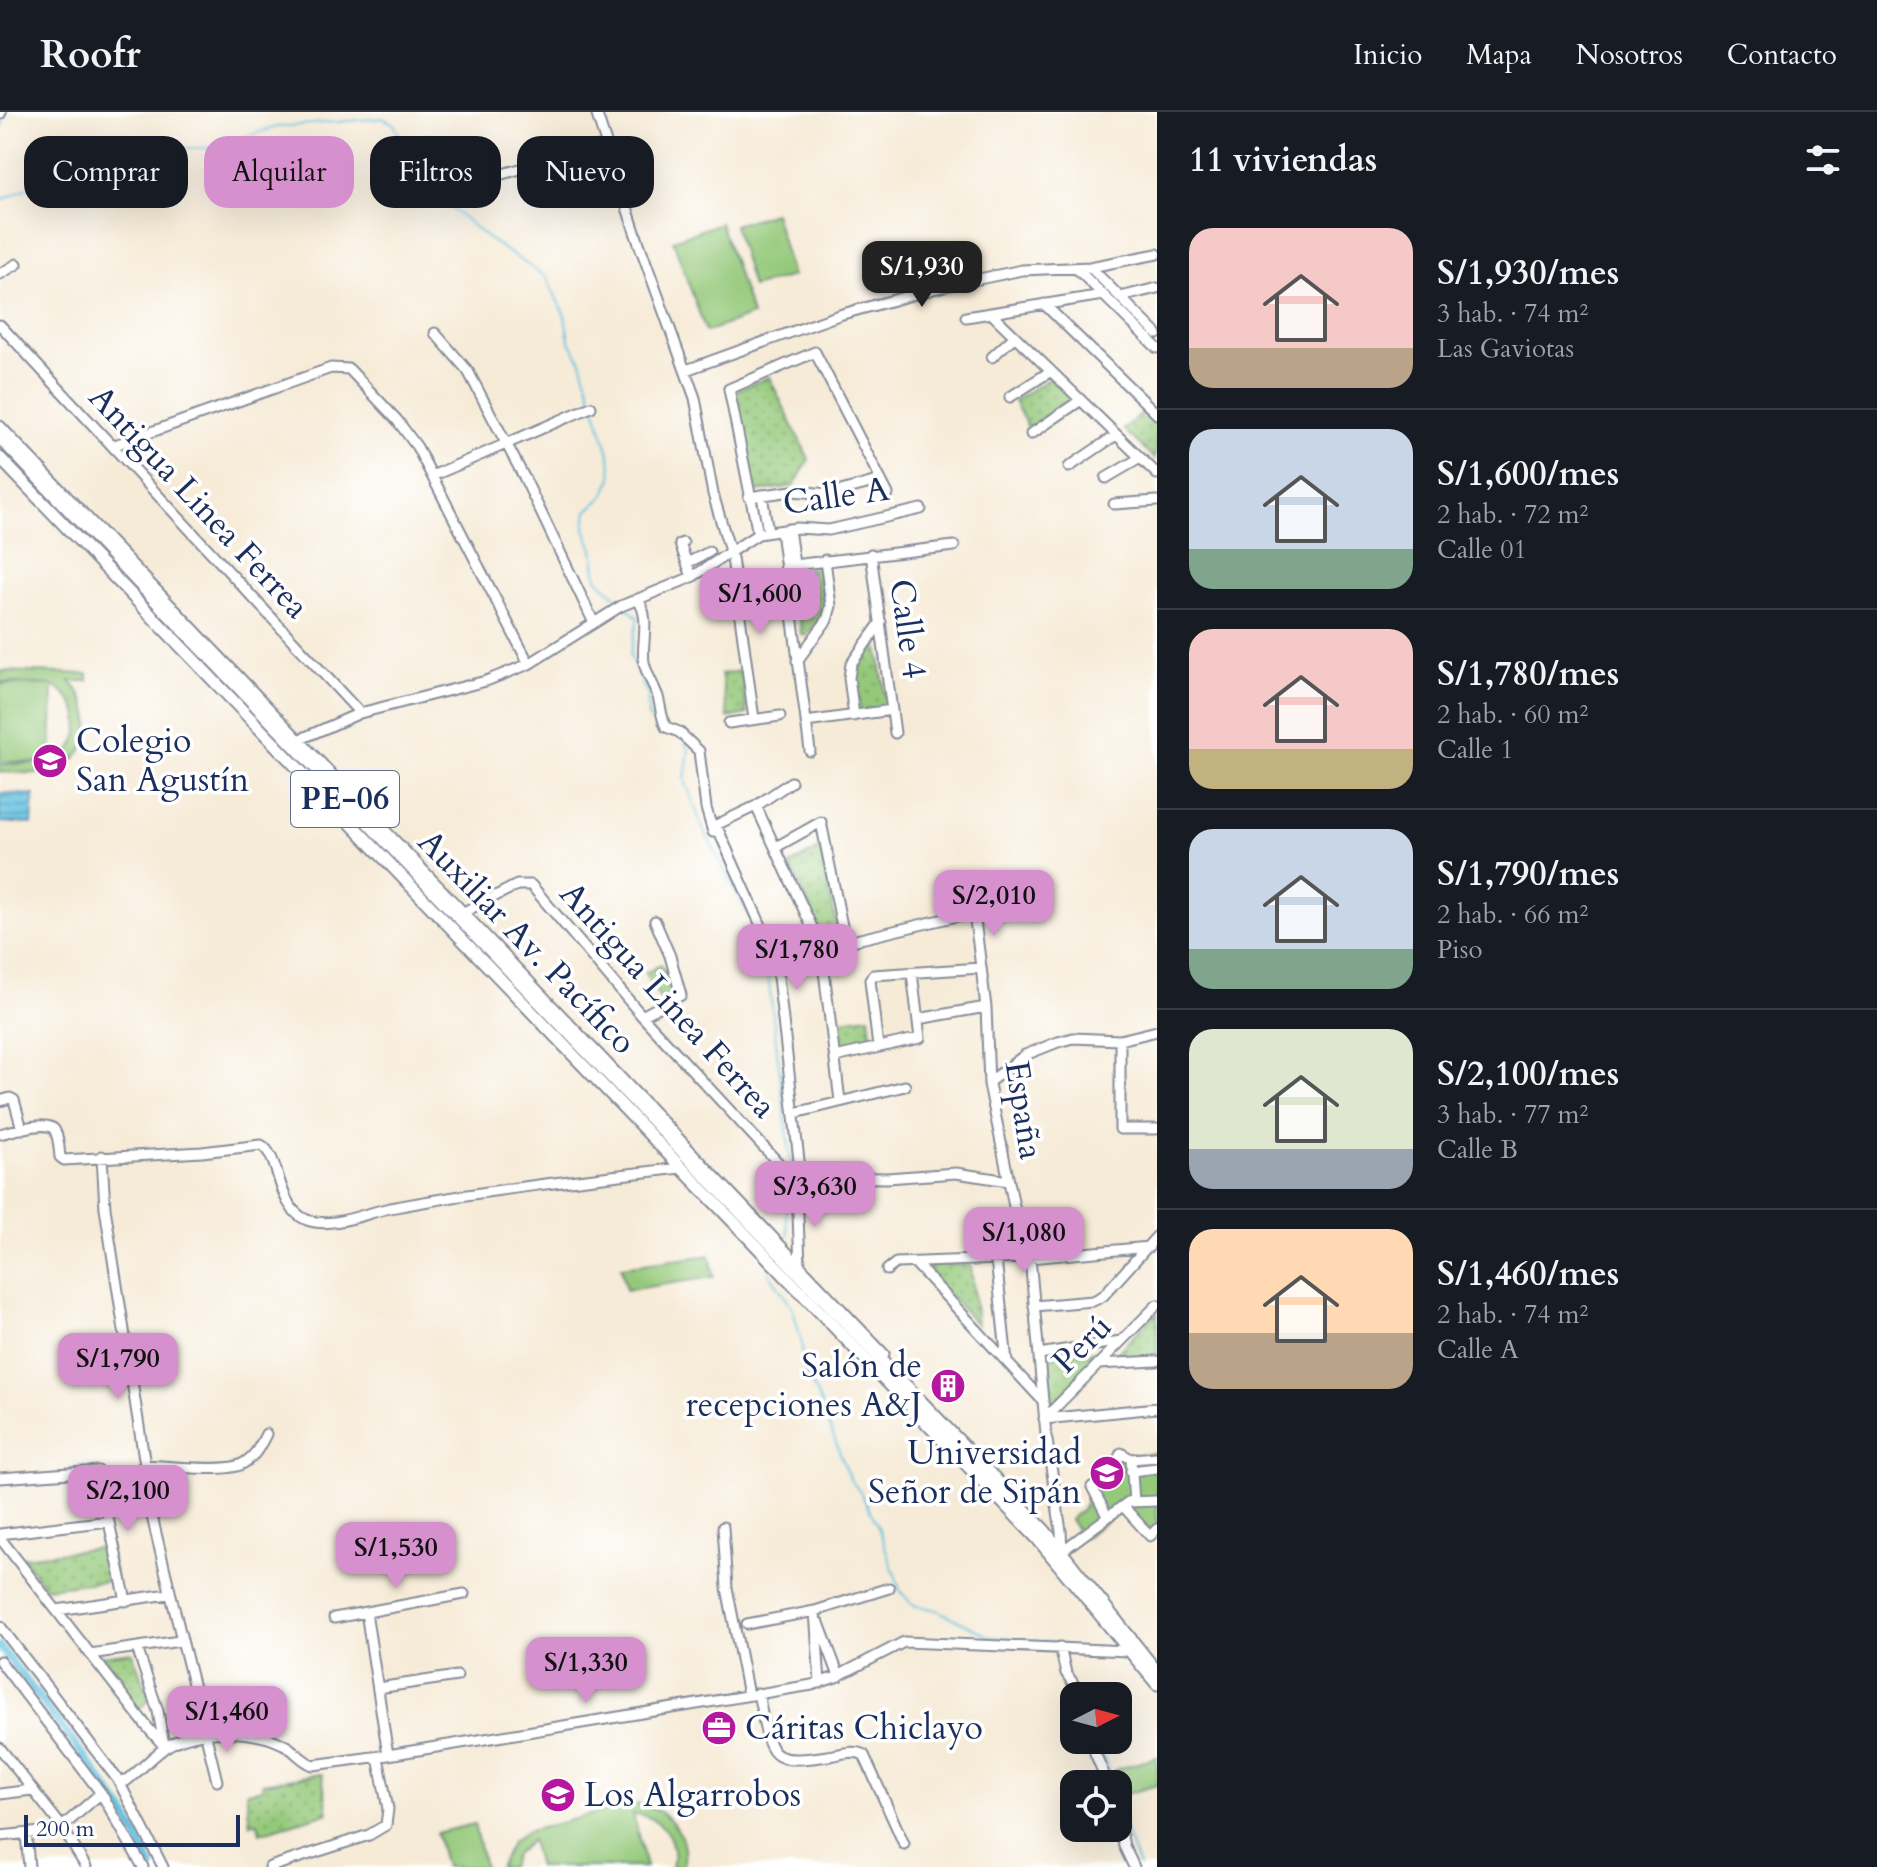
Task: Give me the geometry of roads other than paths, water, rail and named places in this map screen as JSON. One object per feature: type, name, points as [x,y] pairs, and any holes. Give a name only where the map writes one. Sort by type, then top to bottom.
[{"type":"main road","name":"PE-06","points":[[0,438],[198,656],[295,741],[460,914],[685,1164],[800,1271],[1062,1551],[1157,1672]]},
{"type":"main road","name":"PE-06","points":[[0,458],[198,656],[685,1164],[1037,1538],[1157,1684]]},
{"type":"main road","points":[[884,1354],[925,1408]]},
{"type":"street","points":[[596,112],[603,136]]},
{"type":"street","points":[[627,208],[696,404],[713,494],[731,550],[754,719]]},
{"type":"street","points":[[686,370],[839,315],[933,289],[1022,270],[1090,267],[1157,254]]},
{"type":"street","points":[[0,274],[17,264]]},
{"type":"street","points":[[1090,267],[1157,334]]},
{"type":"street","points":[[1076,268],[1157,348]]},
{"type":"street","points":[[1120,297],[1157,288]]},
{"type":"street","points":[[966,317],[1103,295]]},
{"type":"street","points":[[1044,304],[1157,414]]},
{"type":"street","points":[[991,313],[1156,471]]},
{"type":"street","name":"Antigua Linea Ferrea","points":[[0,325],[360,713]]},
{"type":"street","points":[[435,333],[468,371],[594,623]]},
{"type":"street","points":[[992,357],[1015,336]]},
{"type":"street","points":[[763,533],[749,497],[729,389],[815,352],[888,494]]},
{"type":"street","points":[[112,446],[331,368],[349,369],[397,420],[417,447],[529,664]]},
{"type":"street","points":[[1010,397],[1051,371]]},
{"type":"street","points":[[1031,434],[1081,400]]},
{"type":"street","points":[[432,476],[591,407]]},
{"type":"street","points":[[0,426],[295,741],[360,713],[486,681],[529,664],[594,623],[630,603],[692,577],[731,550],[763,533]]},
{"type":"street","points":[[1069,467],[1116,435]]},
{"type":"street","points":[[1106,478],[1140,458]]},
{"type":"street","points":[[749,497],[792,491],[830,494],[881,480]]},
{"type":"street","points":[[762,495],[763,533]]},
{"type":"street","points":[[1114,504],[1157,501]]},
{"type":"street","name":"Calle A","points":[[763,533],[829,530],[921,509]]},
{"type":"street","points":[[785,530],[797,661],[810,751]]},
{"type":"street","points":[[683,543],[680,544],[692,577]]},
{"type":"street","points":[[790,565],[954,546]]},
{"type":"street","points":[[687,563],[709,552]]},
{"type":"street","name":"Calle 4","points":[[871,554],[895,733]]},
{"type":"street","points":[[797,661],[827,620],[831,606],[825,560]]},
{"type":"street","points":[[630,603],[641,606],[645,624],[645,668],[659,699],[661,718],[666,727],[679,732],[699,751],[706,808],[713,832]]},
{"type":"street","points":[[854,716],[849,678],[851,664],[881,622]]},
{"type":"street","points":[[806,722],[892,710]]},
{"type":"street","points":[[729,723],[780,716]]},
{"type":"street","points":[[791,782],[756,806],[716,825],[776,959],[795,1113],[800,1271]]},
{"type":"street","points":[[756,806],[821,947],[840,1101]]},
{"type":"street","points":[[776,847],[821,822],[845,941],[776,959]]},
{"type":"street","name":"Antigua Linea Ferrea","points":[[460,914],[517,885],[531,885],[642,1016],[799,1180]]},
{"type":"street","name":"España","points":[[845,941],[974,912],[986,1007],[989,1082],[1015,1211],[1026,1233],[1030,1258],[1044,1419],[1062,1551]]},
{"type":"street","name":"Auxiliar Av. Pacífico","points":[[460,914],[800,1271],[884,1354]]},
{"type":"street","points":[[642,1016],[677,999],[681,991],[655,921]]},
{"type":"street","points":[[878,1047],[870,978],[873,975],[981,968]]},
{"type":"street","points":[[835,1057],[920,1038],[912,973]]},
{"type":"street","points":[[918,1019],[986,1007]]},
{"type":"street","points":[[989,1082],[1025,1055],[1058,1042],[1073,1038],[1120,1040],[1157,1031]]},
{"type":"street","points":[[1120,1040],[1120,1129],[1157,1129]]},
{"type":"street","points":[[795,1113],[905,1086]]},
{"type":"street","points":[[0,1101],[14,1100],[22,1129]]},
{"type":"street","points":[[0,1134],[45,1124],[53,1128],[60,1157],[64,1160],[202,1152],[261,1145],[270,1152],[277,1178],[296,1212],[306,1219],[323,1223],[390,1208],[685,1164]]},
{"type":"street","points":[[102,1156],[105,1208],[145,1465],[225,1468],[241,1465],[258,1451],[266,1434]]},
{"type":"street","points":[[799,1180],[956,1173],[1009,1181]]},
{"type":"street","points":[[1034,1306],[1093,1301],[1103,1296],[1157,1236]]},
{"type":"street","points":[[887,1270],[896,1263],[1030,1258],[1149,1247]]},
{"type":"street","points":[[996,1259],[1007,1362]]},
{"type":"street","points":[[915,1263],[1043,1401]]},
{"type":"street","name":"Perú","points":[[1044,1419],[1157,1305]]},
{"type":"street","points":[[1039,1354],[1121,1341]]},
{"type":"street","points":[[1098,1364],[1157,1361]]},
{"type":"street","points":[[1044,1419],[1157,1408]]},
{"type":"street","points":[[1107,1516],[1092,1487],[1112,1472],[1121,1453],[1131,1459],[1155,1457],[1156,1469],[1131,1471]]},
{"type":"street","points":[[1131,1459],[1134,1502]]},
{"type":"street","points":[[141,1468],[180,1641],[199,1701],[217,1781]]},
{"type":"street","points":[[0,1478],[98,1471],[126,1601]]},
{"type":"street","points":[[1062,1551],[1123,1506],[1157,1501]]},
{"type":"street","points":[[1123,1506],[1150,1536],[1157,1529]]},
{"type":"street","points":[[109,1521],[0,1536],[164,1746]]},
{"type":"street","points":[[723,1527],[727,1588],[753,1694],[774,1754],[797,1761],[854,1752],[864,1755],[904,1844]]},
{"type":"street","points":[[747,1624],[815,1611],[889,1588]]},
{"type":"street","points":[[57,1610],[169,1594]]},
{"type":"street","points":[[334,1618],[464,1594]]},
{"type":"street","points":[[815,1611],[820,1683]]},
{"type":"street","points":[[815,1611],[839,1676]]},
{"type":"street","points":[[270,1867],[369,1835],[386,1825],[388,1809],[378,1688],[366,1612]]},
{"type":"street","points":[[0,1626],[118,1780],[163,1867]]},
{"type":"street","points":[[90,1654],[180,1641]]},
{"type":"street","points":[[118,1780],[126,1781],[164,1746],[206,1735],[233,1732],[271,1739],[313,1765],[383,1756],[820,1683],[904,1642],[1129,1651]]},
{"type":"street","points":[[1064,1647],[1066,1673],[1072,1682]]},
{"type":"street","points":[[137,1648],[164,1746]]},
{"type":"street","points":[[0,1661],[101,1793],[143,1867]]},
{"type":"street","points":[[378,1688],[457,1676]]},
{"type":"street","points":[[31,1699],[45,1688]]},
{"type":"street","points":[[148,1728],[160,1723]]},
{"type":"street","points":[[0,1748],[62,1827],[86,1867]]},
{"type":"street","points":[[0,1794],[32,1790]]},
{"type":"street","points":[[0,1836],[52,1831],[62,1827],[101,1793]]},
{"type":"street","points":[[26,1834],[29,1867]]},
{"type":"street","points":[[1123,1842],[1134,1867]]},
{"type":"water","points":[[0,793],[34,795],[32,824],[0,822]]},
{"type":"waterway","points":[[0,133],[6,112]]},
{"type":"waterway","points":[[0,201],[109,148],[207,148],[277,127],[383,118],[394,124],[423,184],[491,241],[546,277],[565,316],[569,340],[581,361],[610,457],[612,478],[603,497],[587,511],[585,529],[593,549],[597,578],[622,603]]},
{"type":"waterway","points":[[626,607],[638,618],[630,655],[648,696],[648,717],[665,731]]},
{"type":"waterway","points":[[685,744],[689,749],[685,780],[703,829],[753,924],[766,960],[791,1164],[787,1167]]},
{"type":"waterway","points":[[783,1172],[788,1235]]},
{"type":"waterway","points":[[768,1271],[793,1309],[802,1344],[803,1368],[819,1399],[850,1479],[877,1524],[901,1592],[913,1605],[937,1610],[991,1637],[1065,1644]]},
{"type":"waterway","points":[[0,1647],[96,1772],[127,1817],[152,1867]]},
{"type":"waterway","points":[[1103,1754],[1108,1770]]},
{"type":"waterway","points":[[1130,1842],[1139,1867]]},
{"type":"place","name":"Colegio San Agustín","points":[[50,761]]},
{"type":"place","name":"Salón de recepciones A&J","points":[[948,1386]]},
{"type":"place","name":"Universidad Señor de Sipán","points":[[1107,1473]]},
{"type":"place","name":"Cáritas Chiclayo","points":[[719,1728]]},
{"type":"place","name":"Los Algarrobos","points":[[558,1795]]}]
